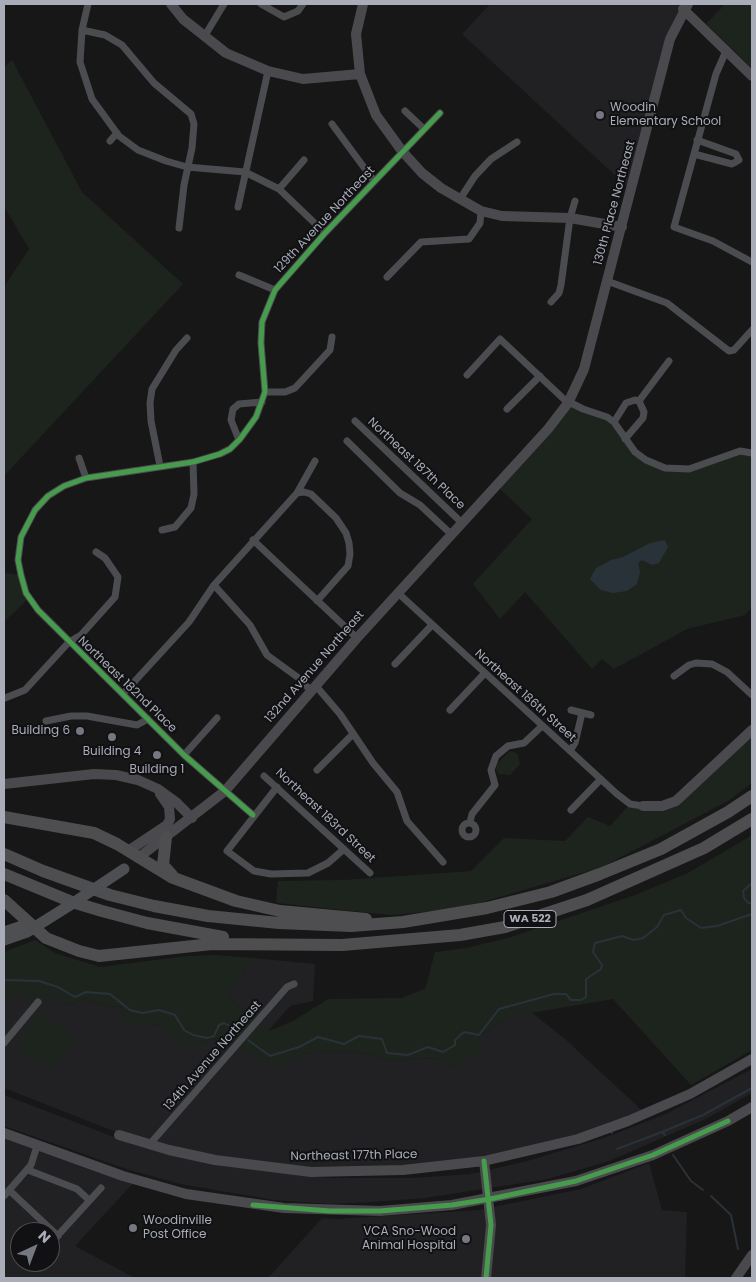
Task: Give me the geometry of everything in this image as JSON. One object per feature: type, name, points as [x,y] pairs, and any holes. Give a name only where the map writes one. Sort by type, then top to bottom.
[{"type":"highway","name":"WA 522","points":[[4,854],[43,871],[110,894],[154,906],[208,916],[279,923],[351,926],[403,922],[460,914],[551,892],[661,849],[728,812],[752,796]]},
{"type":"highway","points":[[4,817],[84,830],[110,840],[180,881],[236,900],[280,910],[403,922]]},
{"type":"highway","name":"WA 522","points":[[4,874],[72,902],[147,923],[202,935],[288,944],[342,945],[460,935],[505,927],[587,900],[644,876],[704,848],[752,819]]},
{"type":"highway","points":[[166,837],[164,865],[166,870],[180,881]]},
{"type":"highway","points":[[4,900],[53,942],[99,956],[212,944],[288,944]]},
{"type":"main road","points":[[171,4],[204,37],[226,53],[268,71],[304,79],[360,74]]},
{"type":"main road","points":[[363,4],[356,34],[360,74],[376,115],[402,151],[422,173],[481,211],[502,216],[570,218],[622,227]]},
{"type":"main road","points":[[683,6],[752,76]]},
{"type":"main road","name":"130th Place Northeast","points":[[568,402],[584,369],[670,39],[683,6]]},
{"type":"main road","name":"132nd Avenue Northeast","points":[[4,940],[27,932],[124,869],[133,855],[166,837],[224,791],[357,638],[548,429],[568,402]]},
{"type":"main road","points":[[643,806],[662,806],[676,801],[752,730]]},
{"type":"main road","points":[[4,784],[100,774],[129,777],[148,784],[172,799],[192,818]]},
{"type":"main road","points":[[133,855],[167,825],[170,819],[168,803],[148,784]]},
{"type":"main road","points":[[4,932],[22,926],[34,927]]},
{"type":"main road","name":"Northeast 177th Place","points":[[119,1135],[149,1145],[214,1160],[311,1172],[403,1170],[484,1161],[578,1139],[646,1114],[690,1094],[752,1059]]},
{"type":"main road","points":[[4,1133],[123,1176],[170,1190],[215,1199],[276,1207],[330,1211],[380,1211],[452,1205],[576,1181],[653,1155],[752,1108]]},
{"type":"main road","points":[[484,1161],[490,1199],[491,1225],[486,1278]]},
{"type":"main road","points":[[736,1278],[752,1255]]},
{"type":"street","points":[[88,4],[82,30],[80,62],[92,99],[117,133],[138,150],[187,167],[245,172],[279,189],[325,233]]},
{"type":"street","points":[[204,37],[224,4]]},
{"type":"street","points":[[261,4],[284,16],[290,16],[303,4]]},
{"type":"street","points":[[82,30],[105,35],[122,45],[154,83],[191,114],[194,124],[179,228]]},
{"type":"street","points":[[726,51],[720,63],[697,140],[674,227],[712,241],[752,262]]},
{"type":"street","points":[[238,207],[268,71]]},
{"type":"street","points":[[405,110],[424,129]]},
{"type":"street","name":"129th Avenue Northeast","points":[[24,585],[18,560],[21,537],[26,524],[35,510],[48,496],[64,486],[86,478],[193,462],[220,454],[230,449],[239,440],[256,417],[265,392],[261,343],[262,322],[275,290],[325,233],[440,113]]},
{"type":"street","points":[[332,124],[374,181]]},
{"type":"street","points":[[110,141],[117,133]]},
{"type":"street","points":[[694,154],[732,164],[739,160],[736,154],[697,140]]},
{"type":"street","points":[[460,199],[475,176],[491,159],[518,142]]},
{"type":"street","points":[[279,189],[304,160]]},
{"type":"street","points":[[551,302],[559,293],[570,218],[575,201]]},
{"type":"street","points":[[387,277],[420,242],[469,239],[480,223],[481,211]]},
{"type":"street","points":[[239,276],[275,290]]},
{"type":"street","points":[[607,281],[667,303],[729,351],[734,350],[752,330]]},
{"type":"street","points":[[265,392],[285,392],[295,388],[330,350],[332,337]]},
{"type":"street","points":[[160,466],[151,420],[150,403],[152,389],[176,350],[187,338]]},
{"type":"street","points":[[467,375],[500,339],[568,402],[598,413],[614,422],[635,452],[646,460],[674,469],[704,465],[740,451],[752,453]]},
{"type":"street","points":[[639,401],[669,361]]},
{"type":"street","points":[[507,409],[540,376]]},
{"type":"street","points":[[614,422],[626,403],[635,400],[639,401]]},
{"type":"street","points":[[625,439],[643,418],[644,412],[639,401]]},
{"type":"street","points":[[239,440],[231,420],[233,409],[240,404],[262,402]]},
{"type":"street","name":"Northeast 187th Place","points":[[355,421],[462,523]]},
{"type":"street","points":[[346,440],[400,493],[420,505],[452,535]]},
{"type":"street","points":[[79,458],[86,478]]},
{"type":"street","points":[[122,694],[189,622],[214,585],[297,493],[316,461]]},
{"type":"street","points":[[162,530],[175,526],[191,508],[194,494],[193,462]]},
{"type":"street","points":[[297,493],[304,492],[310,494],[336,518],[346,532],[349,543],[348,566],[317,601]]},
{"type":"street","points":[[253,540],[357,638]]},
{"type":"street","points":[[5,698],[25,690],[68,642],[80,635],[115,597],[118,577],[105,558],[96,552]]},
{"type":"street","name":"Northeast 182nd Place","points":[[24,585],[38,610],[68,642],[184,755],[253,816]]},
{"type":"street","points":[[214,585],[250,625],[267,655],[314,689],[340,714],[397,792],[408,821],[443,862]]},
{"type":"street","name":"Northeast 186th Street","points":[[398,594],[601,779],[630,804],[643,806]]},
{"type":"street","points":[[395,664],[432,626]]},
{"type":"street","points":[[674,676],[696,663],[712,664],[727,672],[752,695]]},
{"type":"street","points":[[450,710],[484,674]]},
{"type":"street","points":[[571,710],[591,715]]},
{"type":"street","points":[[570,751],[575,743],[582,713]]},
{"type":"street","points":[[46,721],[71,716],[87,716],[137,725],[148,720]]},
{"type":"street","points":[[184,755],[217,718]]},
{"type":"street","points":[[470,822],[472,814],[496,785],[491,770],[496,756],[508,746],[524,743],[542,726]]},
{"type":"street","points":[[317,770],[353,734]]},
{"type":"street","name":"Northeast 183rd Street","points":[[264,776],[370,873]]},
{"type":"street","points":[[571,810],[601,779]]},
{"type":"street","points":[[277,787],[226,851],[254,871],[271,874],[308,873],[328,863],[344,850]]},
{"type":"street","name":"134th Avenue Northeast","points":[[149,1145],[288,987],[294,984]]},
{"type":"street","points":[[4,1043],[38,1002]]},
{"type":"street","points":[[38,1146],[28,1170],[6,1193],[41,1222]]},
{"type":"street","points":[[28,1170],[77,1189],[89,1200]]},
{"type":"street","points":[[60,1234],[101,1188]]},
{"type":"shaded area","name":"Woodin Elementary School","points":[[490,4],[677,4],[683,9],[632,191],[462,34]]},
{"type":"shaded area","points":[[725,4],[752,4],[752,68],[706,24]]},
{"type":"shaded area","points":[[12,60],[82,192],[183,284],[4,476],[4,287],[29,249],[4,206],[4,67]]},
{"type":"shaded area","points":[[569,402],[607,417],[629,445],[656,465],[689,469],[727,455],[752,453],[752,607],[745,615],[687,629],[614,669],[602,659],[592,669],[525,592],[500,619],[473,584],[532,519],[497,486]]},
{"type":"shaded area","points":[[665,540],[668,547],[659,563],[652,565],[642,560],[638,563],[640,572],[637,584],[627,591],[613,593],[601,590],[590,579],[596,568],[611,560],[623,557],[650,543]]},
{"type":"shaded area","points":[[4,573],[21,575],[29,598],[4,622]]},
{"type":"shaded area","points":[[752,729],[752,783],[728,801],[602,867],[459,909],[390,915],[276,903],[278,881],[344,880],[471,871],[504,838],[565,841],[588,817],[610,826],[630,804],[676,801]]},
{"type":"shaded area","points":[[510,751],[517,753],[520,764],[510,775],[499,774],[496,770],[497,764]]},
{"type":"shaded area","points":[[752,835],[752,1050],[691,1085],[613,999],[513,1016],[478,1036],[482,1049],[458,1067],[441,1059],[418,1058],[390,1061],[366,1054],[343,1051],[304,1054],[285,1065],[272,1065],[247,1053],[238,1044],[211,1039],[190,1047],[179,1043],[161,1025],[142,1023],[135,1028],[126,1020],[120,1006],[107,1007],[84,998],[70,1006],[55,997],[36,1005],[18,993],[7,1005],[4,1002],[4,952],[35,940],[55,953],[100,967],[187,956],[215,955],[253,958],[228,997],[269,1031],[293,1021],[328,999],[401,998],[425,989],[435,952],[466,948],[508,938],[635,895],[688,873]]},
{"type":"shaded area","points":[[253,958],[315,964],[313,1001],[290,1006],[268,1031],[228,997]]},
{"type":"shaded area","points":[[18,993],[55,997],[70,1006],[84,998],[107,1007],[120,1006],[126,1020],[161,1025],[168,1031],[200,1043],[211,1039],[238,1044],[272,1065],[285,1065],[303,1054],[343,1051],[366,1054],[390,1061],[418,1058],[441,1059],[458,1067],[478,1036],[513,1016],[531,1012],[564,1038],[646,1114],[484,1161],[311,1172],[149,1145],[4,1088],[4,998]]},
{"type":"shaded area","points":[[41,1010],[76,1042],[53,1068],[15,1048],[23,1038],[21,1035]]},
{"type":"shaded area","points":[[752,1069],[752,1093],[706,1119],[609,1161],[548,1179],[425,1198],[373,1202],[330,1204],[274,1200],[180,1184],[126,1169],[4,1126],[4,1095],[138,1146],[224,1166],[328,1178],[412,1178],[471,1174],[527,1161],[604,1138],[666,1114]]},
{"type":"shaded area","points":[[4,1132],[138,1178],[75,1246],[135,1278],[4,1278]]},
{"type":"shaded area","points":[[649,1163],[662,1210],[687,1212],[685,1278],[268,1278],[322,1218],[337,1219],[479,1210],[581,1189]]},
{"type":"waterway","points":[[752,883],[743,891],[744,898],[748,903],[752,903]]},
{"type":"waterway","points":[[248,1040],[270,1056],[299,1047],[318,1037],[344,1044],[359,1036],[382,1039],[387,1053],[408,1055],[428,1047],[443,1052],[455,1045],[455,1040],[464,1032],[479,1035],[499,1009],[554,994],[566,994],[571,1000],[581,1000],[586,997],[586,979],[601,969],[602,965],[593,952],[595,943],[622,936],[634,940],[643,938],[657,927],[664,915],[681,910],[686,918],[701,928],[717,926],[752,914]]},
{"type":"waterway","points":[[4,980],[39,981],[58,987],[75,997],[86,992],[110,994],[130,1010],[143,1013],[159,1010],[175,1015],[184,1030],[193,1035],[207,1038],[214,1036],[219,1025],[224,1023],[240,1032]]},
{"type":"waterway","points":[[662,1132],[703,1115],[752,1088]]},
{"type":"waterway","points":[[617,1149],[662,1132],[665,1135]]},
{"type":"waterway","points":[[673,1155],[691,1181],[703,1190]]},
{"type":"waterway","points":[[711,1196],[731,1215],[738,1249]]},
{"type":"cycle path","points":[[253,815],[184,755],[38,610],[26,593],[21,575],[18,560],[21,537],[35,510],[48,496],[64,486],[86,478],[193,462],[220,454],[230,449],[240,439],[256,417],[265,392],[261,343],[262,322],[275,290],[325,233],[440,113]]},
{"type":"cycle path","points":[[253,1205],[330,1211],[380,1211],[452,1205],[490,1199],[576,1181],[653,1155],[728,1121]]},
{"type":"cycle path","points":[[484,1161],[491,1225],[486,1278]]},
{"type":"place","name":"Woodin Elementary School","points":[[600,115]]},
{"type":"place","name":"Building 6","points":[[80,731]]},
{"type":"place","name":"Building 4","points":[[112,737]]},
{"type":"place","name":"Building 1","points":[[157,755]]},
{"type":"place","name":"Woodinville Post Office","points":[[133,1228]]},
{"type":"place","name":"VCA Sno-Wood Animal Hospital","points":[[466,1239]]}]
